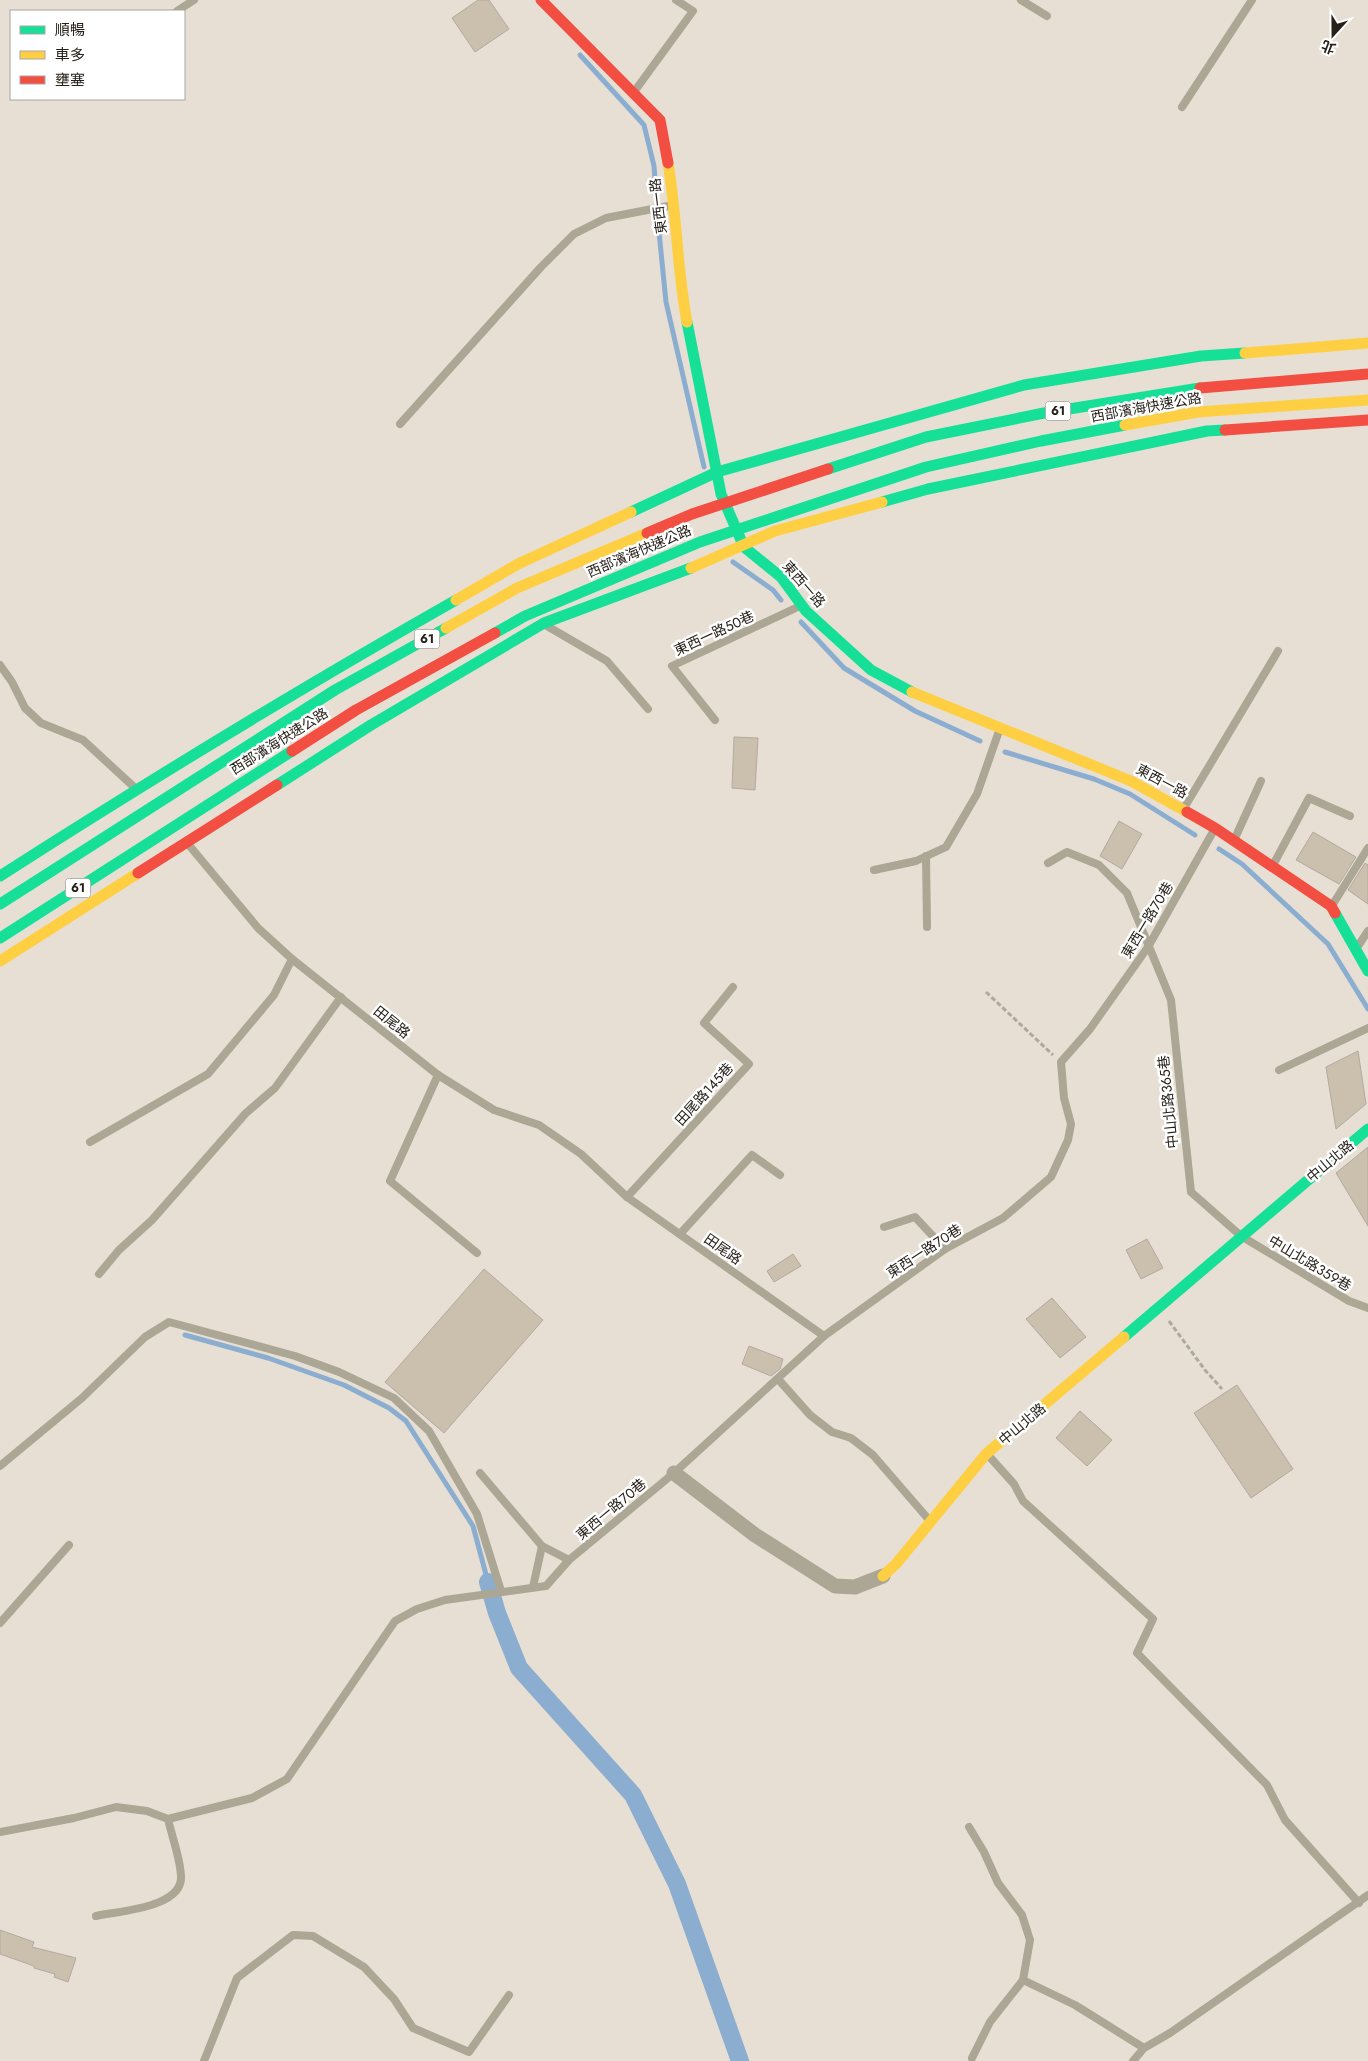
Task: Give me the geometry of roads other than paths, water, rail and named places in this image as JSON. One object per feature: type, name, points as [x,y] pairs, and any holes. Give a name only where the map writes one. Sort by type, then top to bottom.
[{"type":"main road","name":"東西一路","points":[[541,0],[660,120],[675,204],[682,297],[721,494],[744,547],[781,577],[802,605],[871,670],[928,700],[999,730],[1131,781],[1216,828],[1332,906],[1357,948],[1368,971]]},
{"type":"main road","points":[[0,876],[139,792],[336,668],[518,564],[717,472],[1024,385],[1201,356],[1368,343]]},
{"type":"main road","name":"西部濱海快速公路","points":[[0,904],[335,690],[517,588],[692,514],[926,437],[1044,413],[1203,387],[1368,374]]},
{"type":"main road","name":"西部濱海快速公路","points":[[0,938],[356,710],[525,616],[700,542],[769,517],[926,466],[1041,441],[1198,412],[1368,400]]},
{"type":"main road","points":[[0,961],[371,724],[544,623],[744,547],[775,531],[928,489],[1207,431],[1368,420]]},
{"type":"main road","name":"中山北路","points":[[883,1576],[931,1522],[986,1454],[1368,1129]]},
{"type":"street","name":"中山北路","points":[[674,1473],[755,1535],[835,1586],[855,1587],[883,1576]]},
{"type":"lane","points":[[179,10],[194,0]]},
{"type":"lane","points":[[634,92],[693,11],[676,0]]},
{"type":"lane","points":[[1021,0],[1047,16]]},
{"type":"lane","points":[[1182,107],[1252,0]]},
{"type":"lane","points":[[400,424],[541,267],[574,234],[606,218],[675,204]]},
{"type":"lane","name":"東西一路50巷","points":[[715,720],[672,666],[802,605]]},
{"type":"lane","points":[[544,623],[607,661],[648,710]]},
{"type":"lane","points":[[1184,809],[1278,651]]},
{"type":"lane","points":[[0,665],[12,682],[25,708],[41,723],[83,740],[139,792]]},
{"type":"lane","points":[[874,870],[916,861],[946,847],[976,794],[999,730]]},
{"type":"lane","points":[[1233,841],[1261,781]]},
{"type":"lane","points":[[1272,866],[1310,798],[1350,816]]},
{"type":"lane","points":[[148,802],[161,816]]},
{"type":"lane","name":"田尾路","points":[[168,822],[258,928],[292,959],[438,1075],[494,1110],[539,1124],[581,1154],[627,1197],[824,1336]]},
{"type":"lane","name":"東西一路70巷","points":[[168,1819],[252,1798],[287,1779],[394,1621],[418,1609],[444,1600],[546,1586],[570,1560],[674,1473],[824,1336],[945,1249],[1003,1218],[1051,1177],[1068,1140],[1071,1124],[1064,1098],[1061,1062],[1090,1029],[1148,947],[1216,828]]},
{"type":"lane","points":[[1332,906],[1368,848]]},
{"type":"lane","name":"中山北路365巷","points":[[1048,863],[1067,852],[1099,865],[1127,893],[1171,1000],[1191,1192],[1241,1236]]},
{"type":"lane","points":[[926,856],[927,927]]},
{"type":"lane","points":[[1357,948],[1368,931]]},
{"type":"lane","points":[[90,1142],[208,1074],[274,995],[292,959]]},
{"type":"lane","name":"田尾路145巷","points":[[627,1197],[748,1064],[704,1023],[733,988]]},
{"type":"lane","points":[[98,1274],[119,1250],[152,1220],[246,1113],[275,1088],[341,997]]},
{"type":"lane","points":[[1279,1070],[1368,1028]]},
{"type":"lane","points":[[438,1075],[390,1181],[477,1253]]},
{"type":"lane","points":[[680,1234],[752,1156],[780,1175]]},
{"type":"lane","points":[[884,1227],[914,1217],[945,1249]]},
{"type":"lane","name":"中山北路359巷","points":[[1241,1236],[1349,1301],[1368,1308]]},
{"type":"lane","points":[[0,1466],[82,1398],[145,1337],[169,1322],[295,1356],[339,1372],[394,1398],[429,1431],[477,1514],[502,1591]]},
{"type":"lane","points":[[778,1380],[810,1416],[832,1432],[851,1438],[873,1456],[931,1522]]},
{"type":"lane","points":[[986,1454],[1014,1484],[1023,1501],[1153,1618],[1136,1653],[1267,1786],[1285,1820],[1359,1903]]},
{"type":"lane","points":[[480,1473],[542,1546],[570,1560]]},
{"type":"lane","points":[[0,1623],[69,1545]]},
{"type":"lane","points":[[533,1587],[542,1546]]},
{"type":"lane","points":[[0,1832],[116,1807],[147,1811],[168,1819],[181,1878],[176,1891],[162,1903],[96,1916]]},
{"type":"lane","points":[[969,1828],[984,1852],[998,1882],[1022,1915],[1030,1940],[1023,1980],[990,2022],[972,2058]]},
{"type":"lane","points":[[1133,2061],[1144,2048],[1170,2033],[1368,1896]]},
{"type":"lane","points":[[204,2061],[237,1978],[294,1935],[313,1936],[364,1966],[394,1999],[413,2028],[468,2052],[509,1995]]},
{"type":"lane","points":[[1023,1980],[1075,2006],[1144,2048]]},
{"type":"waterway","points":[[580,55],[644,125],[654,166],[656,194]]},
{"type":"waterway","points":[[658,222],[666,302],[704,467]]},
{"type":"waterway","points":[[733,562],[773,590],[781,600]]},
{"type":"waterway","points":[[801,622],[844,668],[915,711],[980,741]]},
{"type":"waterway","points":[[1005,752],[1094,779],[1130,794],[1195,835]]},
{"type":"waterway","points":[[1219,849],[1242,864],[1328,944],[1368,1009]]},
{"type":"waterway","points":[[185,1335],[268,1358],[344,1385],[389,1408],[406,1421],[473,1526],[488,1582]]},
{"type":"waterway","points":[[488,1582],[497,1613],[519,1668],[633,1795],[677,1884],[740,2061]]}]
